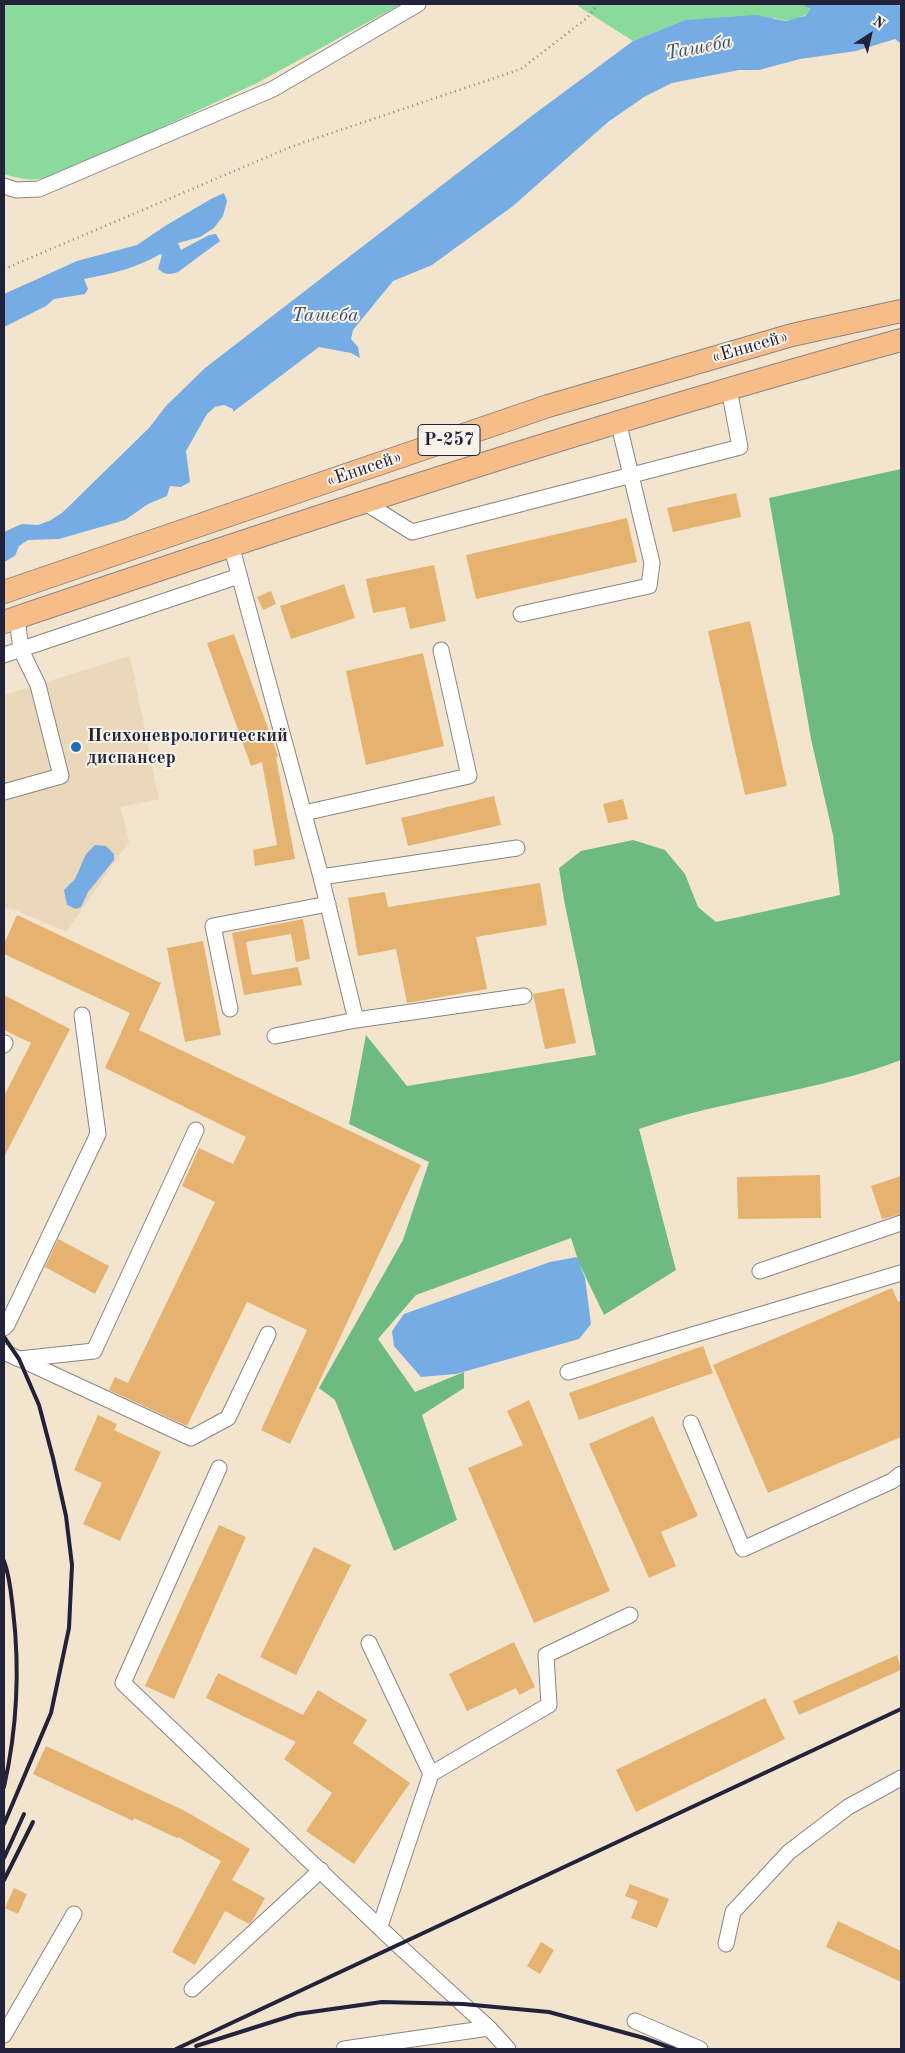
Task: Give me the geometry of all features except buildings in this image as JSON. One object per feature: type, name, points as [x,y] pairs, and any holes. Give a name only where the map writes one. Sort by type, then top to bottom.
[{"type":"highway","name":"«Енисей»","points":[[4,592],[548,406],[792,335],[901,311]]},
{"type":"highway","name":"«Енисей»","points":[[11,619],[230,545],[618,421],[901,340]]},
{"type":"street","points":[[4,186],[16,190],[39,189],[273,89],[418,4]]},
{"type":"street","points":[[364,502],[412,532],[740,447],[729,389]]},
{"type":"street","points":[[521,614],[649,586],[652,563],[618,421]]},
{"type":"street","points":[[230,545],[321,877],[356,1020]]},
{"type":"street","points":[[4,655],[239,576]]},
{"type":"street","points":[[4,792],[61,776],[38,685],[21,650],[11,619]]},
{"type":"street","points":[[304,813],[469,776],[441,650]]},
{"type":"street","points":[[321,877],[517,848]]},
{"type":"street","points":[[230,1009],[213,926],[328,904]]},
{"type":"street","points":[[275,1036],[356,1020],[524,996]]},
{"type":"street","points":[[4,1328],[98,1134],[82,1015]]},
{"type":"street","points":[[19,1359],[94,1350],[196,1130]]},
{"type":"street","points":[[760,1271],[901,1223]]},
{"type":"street","points":[[568,1372],[901,1273]]},
{"type":"street","points":[[4,1352],[191,1438],[228,1418],[268,1334]]},
{"type":"street","points":[[691,1423],[744,1549],[892,1482],[901,1474]]},
{"type":"street","points":[[219,1468],[123,1683],[489,2028],[508,2049]]},
{"type":"street","points":[[380,1926],[431,1774],[549,1705],[546,1655],[630,1615]]},
{"type":"street","points":[[369,1643],[431,1774]]},
{"type":"street","points":[[726,1944],[733,1912],[789,1852],[848,1807],[901,1778]]},
{"type":"street","points":[[192,1989],[321,1870]]},
{"type":"street","points":[[4,2035],[74,1914]]},
{"type":"street","points":[[635,2021],[700,2049]]},
{"type":"street","points":[[344,2049],[489,2028]]},
{"type":"path","points":[[4,270],[293,146],[521,69],[587,18],[598,4]]},
{"type":"shaded area","name":"Психоневрологический диспансер","points":[[130,656],[159,799],[121,807],[129,842],[66,932],[13,909],[4,908],[4,695]]},
{"type":"green space","points":[[4,4],[401,4],[257,83],[75,168],[40,179],[24,179],[4,174]]},
{"type":"green space","points":[[580,4],[812,4],[804,5],[812,9],[804,16],[795,20],[776,18],[685,20],[633,41],[578,6]]},
{"type":"green space","points":[[901,469],[901,1060],[837,1080],[704,1110],[639,1129],[676,1270],[604,1315],[579,1263],[571,1238],[416,1295],[378,1339],[415,1392],[464,1372],[464,1388],[422,1415],[457,1520],[394,1551],[335,1400],[319,1388],[403,1240],[429,1162],[349,1124],[366,1035],[407,1086],[596,1055],[559,868],[581,851],[633,840],[665,850],[685,874],[698,907],[716,922],[840,895],[833,835],[811,739],[769,498]]},
{"type":"water","name":"Ташеба","points":[[895,4],[901,6],[901,44],[895,39],[856,51],[800,59],[759,70],[739,70],[672,83],[644,97],[608,122],[513,206],[432,265],[393,281],[353,330],[351,339],[358,347],[360,358],[351,353],[319,347],[233,412],[233,409],[224,405],[215,407],[207,414],[186,451],[190,482],[181,487],[170,486],[167,496],[148,504],[125,520],[59,539],[28,540],[19,546],[15,556],[4,562],[4,532],[22,524],[38,525],[51,520],[63,512],[149,428],[166,406],[205,368],[533,115],[633,41],[685,20],[756,15],[786,21],[805,16],[811,9],[803,5]]},
{"type":"water","points":[[224,193],[227,201],[223,216],[214,228],[200,237],[178,243],[181,250],[209,235],[216,234],[220,241],[178,272],[168,274],[158,269],[162,255],[160,254],[124,270],[84,279],[88,289],[85,294],[54,299],[46,306],[4,327],[4,294],[77,261],[137,245],[165,226]]},
{"type":"water","points":[[95,845],[106,846],[114,854],[114,860],[88,892],[81,907],[76,909],[67,905],[64,890],[75,879],[86,854]]},
{"type":"water","points":[[577,1257],[585,1278],[591,1324],[579,1339],[456,1374],[421,1377],[394,1346],[392,1331],[404,1314],[550,1262]]},
{"type":"railway","points":[[4,1337],[19,1359],[39,1405],[66,1516],[72,1565],[69,1628],[51,1713],[4,1824]]},
{"type":"railway","points":[[4,1561],[9,1579],[13,1610],[17,1677],[12,1743],[4,1787]]},
{"type":"railway","points":[[176,2049],[901,1709]]},
{"type":"railway","points":[[4,1858],[24,1814]]},
{"type":"railway","points":[[4,1880],[33,1822]]},
{"type":"railway","points":[[196,2046],[297,2014],[382,2002],[463,2004],[549,2012],[644,2038],[674,2049]]},
{"type":"place","name":"Психоневрологический диспансер","points":[[76,747]]}]
